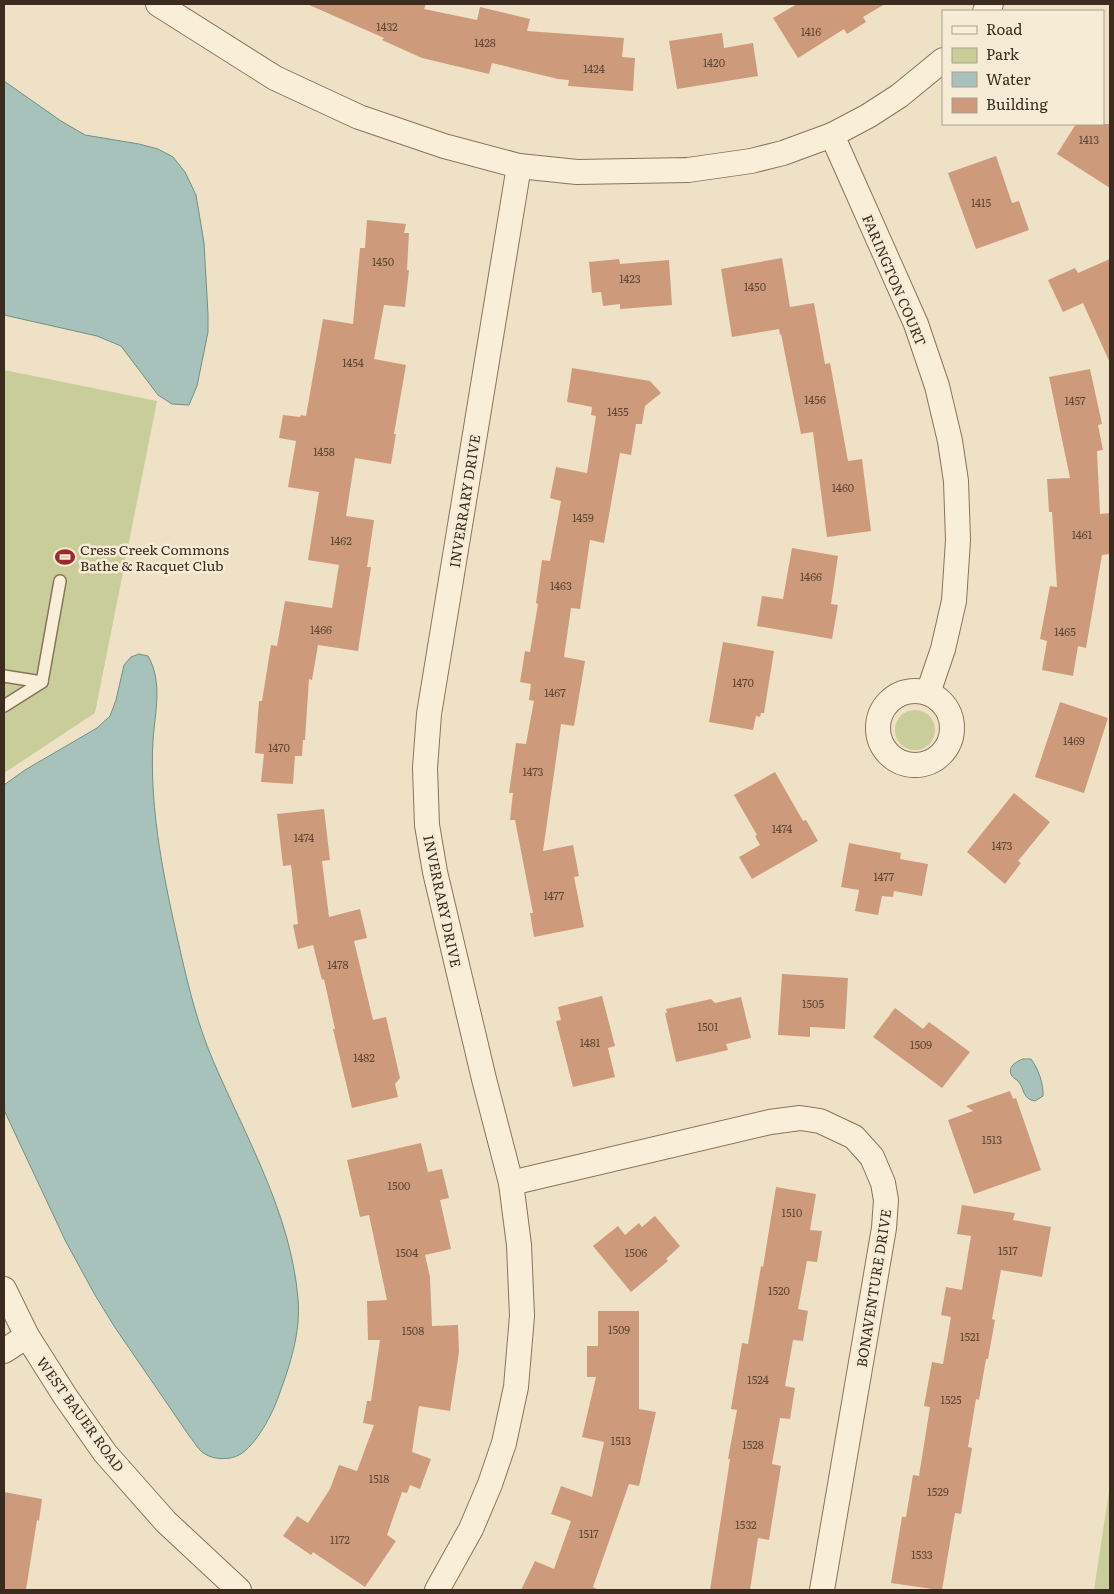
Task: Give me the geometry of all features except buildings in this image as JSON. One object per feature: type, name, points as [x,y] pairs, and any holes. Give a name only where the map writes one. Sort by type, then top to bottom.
[{"type":"street","points":[[158,4],[275,78],[359,117],[444,146],[519,166],[577,172],[688,170],[751,161],[783,153],[832,135],[868,116],[898,96],[942,61]]},
{"type":"street","name":"FARINGTON COURT","points":[[832,135],[916,324],[937,386],[950,441],[956,482],[958,540],[954,601],[943,649],[928,693]]},
{"type":"street","name":"INVERRARY DRIVE","points":[[437,1590],[471,1529],[490,1484],[504,1443],[516,1387],[522,1316],[519,1245],[511,1183],[484,1079],[435,872],[427,826],[425,768],[429,714],[519,166]]},
{"type":"street","name":"BONAVENTURE DRIVE","points":[[511,1183],[770,1122],[800,1118],[820,1121],[854,1137],[872,1157],[883,1183],[886,1200],[884,1228],[822,1590]]},
{"type":"street","name":"WEST BAUER ROAD","points":[[4,1289],[27,1336],[65,1396],[106,1453],[166,1522],[239,1590]]},
{"type":"street","points":[[4,1351],[27,1336]]},
{"type":"lane","points":[[4,706],[42,682],[60,581]]},
{"type":"lane","points":[[4,676],[42,682]]},
{"type":"green space","name":"Cress Creek Commons Bathe & Racquet Club","points":[[4,370],[157,401],[95,713],[4,773]]},
{"type":"green space","points":[[915,710],[929,716],[935,730],[929,744],[915,750],[901,744],[895,730],[901,716]]},
{"type":"green space","points":[[1110,1485],[1110,1590],[1094,1590]]},
{"type":"water","points":[[4,81],[61,121],[85,135],[158,149],[173,157],[185,172],[196,195],[204,243],[208,314],[208,332],[197,386],[189,405],[172,404],[158,395],[121,346],[97,336],[4,315]]},
{"type":"water","points":[[139,654],[148,656],[153,666],[157,687],[153,740],[153,794],[164,875],[187,980],[207,1045],[265,1176],[276,1206],[294,1267],[298,1299],[298,1324],[294,1348],[273,1411],[252,1444],[239,1455],[227,1458],[209,1456],[199,1449],[114,1326],[66,1242],[4,1110],[4,785],[25,770],[97,728],[110,716],[116,700],[124,665],[131,657]]},
{"type":"water","points":[[1023,1059],[1031,1059],[1040,1077],[1043,1096],[1035,1101],[1026,1096],[1018,1081],[1012,1077],[1010,1070],[1013,1065]]},
{"type":"place","name":"Cress Creek Commons Bathe & Racquet Club","points":[[65,557]]}]
